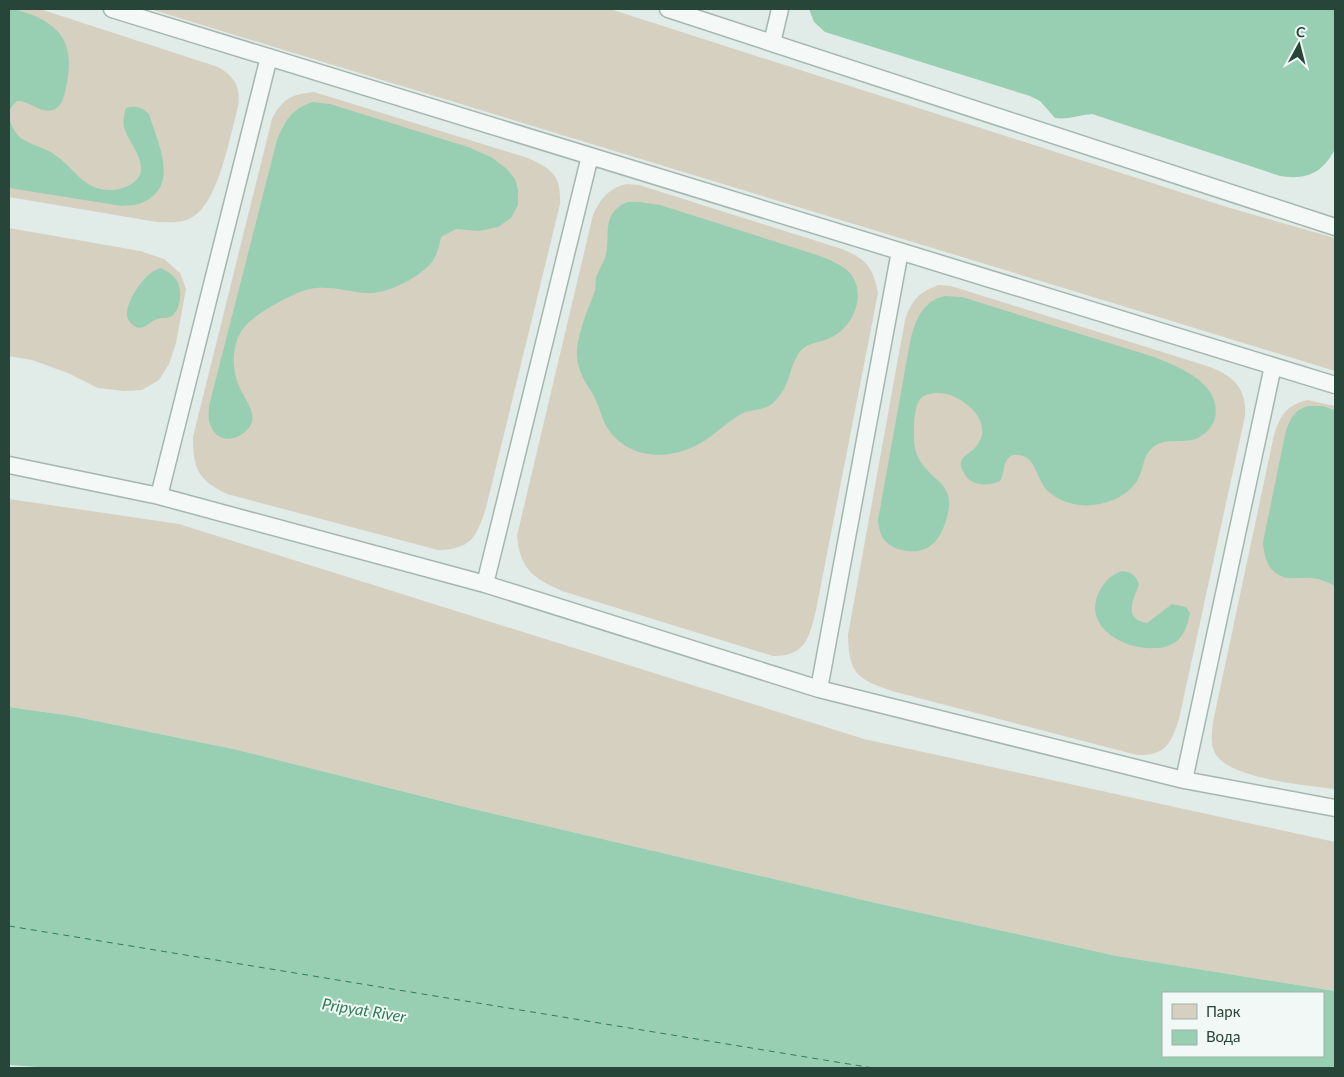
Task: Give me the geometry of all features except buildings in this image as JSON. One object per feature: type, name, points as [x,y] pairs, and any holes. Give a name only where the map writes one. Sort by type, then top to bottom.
[{"type":"lane","points":[[112,9],[1335,385]]},
{"type":"lane","points":[[668,9],[1335,227]]},
{"type":"lane","points":[[772,43],[780,9]]},
{"type":"lane","points":[[159,496],[269,57]]},
{"type":"lane","points":[[485,584],[590,156]]},
{"type":"lane","points":[[819,689],[900,251]]},
{"type":"lane","points":[[1184,780],[1274,366]]},
{"type":"lane","points":[[9,465],[159,496],[485,584],[819,689],[1184,780],[1335,808]]},
{"type":"green space","points":[[9,9],[40,9],[218,67],[233,79],[239,94],[238,107],[217,182],[203,208],[190,219],[176,222],[157,222],[9,197]]},
{"type":"green space","points":[[150,9],[610,9],[1230,208],[1335,238],[1335,371],[446,100]]},
{"type":"green space","points":[[314,92],[528,158],[549,170],[554,175],[559,186],[560,204],[486,508],[479,527],[471,540],[458,547],[438,550],[227,494],[209,484],[203,478],[196,465],[193,437],[272,119],[288,99],[300,94]]},
{"type":"green space","points":[[626,184],[639,185],[842,249],[863,260],[874,277],[878,293],[816,610],[808,637],[804,644],[793,653],[773,656],[562,591],[536,577],[521,557],[517,536],[593,215],[606,195]]},
{"type":"green space","points":[[9,228],[140,251],[164,259],[180,273],[186,289],[176,343],[169,364],[159,380],[142,390],[124,391],[98,388],[68,373],[32,360],[9,356]]},
{"type":"green space","points":[[938,285],[951,286],[1207,366],[1231,378],[1240,390],[1245,406],[1245,416],[1179,719],[1170,742],[1160,751],[1147,755],[1137,755],[892,691],[871,683],[857,673],[853,667],[850,659],[848,635],[905,320],[913,302],[925,291]]},
{"type":"green space","points":[[1307,400],[1335,406],[1335,789],[1288,783],[1251,775],[1235,769],[1223,762],[1215,753],[1212,742],[1213,722],[1274,435],[1285,412],[1294,405]]},
{"type":"green space","points":[[9,499],[179,524],[864,739],[1335,842],[1335,991],[1117,956],[885,905],[469,808],[238,750],[72,716],[9,707]]},
{"type":"water","points":[[9,9],[35,16],[55,29],[62,36],[66,45],[69,65],[64,94],[61,104],[56,109],[48,111],[17,101],[9,114]]},
{"type":"water","points":[[809,9],[1335,9],[1335,149],[1319,170],[1305,176],[1289,177],[1280,176],[1092,114],[1069,118],[1055,118],[1040,101],[1030,96],[825,32],[814,22]]},
{"type":"water","points":[[312,102],[330,104],[468,147],[491,157],[507,169],[515,179],[518,190],[518,205],[511,218],[498,227],[479,231],[456,229],[441,237],[437,253],[432,262],[419,274],[402,284],[373,293],[330,288],[309,289],[286,299],[252,319],[238,337],[234,352],[234,369],[238,384],[250,408],[252,420],[250,426],[241,435],[235,438],[224,438],[215,433],[211,428],[209,406],[277,140],[290,116],[299,108]]},
{"type":"water","points":[[126,108],[141,108],[149,114],[161,151],[163,164],[163,176],[160,187],[153,196],[139,204],[122,206],[9,188],[9,114],[12,127],[24,140],[55,155],[80,178],[94,187],[112,190],[126,187],[133,183],[139,177],[141,170],[138,155],[124,127]]},
{"type":"water","points":[[627,202],[660,205],[817,255],[847,270],[855,281],[857,290],[858,300],[852,317],[840,332],[802,349],[795,360],[783,390],[773,403],[769,406],[741,414],[701,443],[683,451],[670,454],[657,455],[645,453],[633,450],[622,444],[605,424],[578,365],[578,342],[595,290],[596,277],[605,258],[610,219],[618,207]]},
{"type":"water","points":[[161,268],[171,274],[179,285],[178,308],[170,317],[157,319],[143,327],[137,327],[130,322],[127,316],[130,302],[144,280],[155,270]]},
{"type":"water","points":[[945,296],[962,297],[1154,357],[1186,371],[1205,386],[1212,395],[1215,406],[1214,421],[1209,430],[1198,438],[1186,441],[1163,442],[1152,448],[1146,456],[1137,481],[1122,495],[1097,505],[1080,505],[1063,501],[1049,492],[1041,482],[1032,464],[1023,456],[1015,455],[1009,458],[1000,481],[985,485],[970,481],[961,468],[961,463],[963,458],[980,441],[982,432],[978,417],[966,404],[950,395],[939,393],[927,395],[921,398],[916,410],[914,432],[916,453],[923,465],[947,492],[949,498],[948,514],[936,541],[924,550],[908,551],[893,547],[883,538],[878,520],[910,342],[917,320],[925,307]]},
{"type":"water","points":[[1308,406],[1323,406],[1335,410],[1335,586],[1315,578],[1288,578],[1276,574],[1266,560],[1263,542],[1286,430],[1294,415]]},
{"type":"water","points":[[1122,571],[1133,574],[1139,584],[1133,602],[1132,613],[1139,621],[1147,623],[1172,604],[1186,607],[1190,613],[1188,623],[1180,638],[1169,645],[1155,648],[1138,647],[1122,642],[1108,633],[1098,621],[1095,607],[1104,583]]},
{"type":"water","name":"Pripyat River","points":[[9,707],[72,716],[238,750],[469,808],[885,905],[1117,956],[1335,991],[1335,1068],[52,1068],[9,1065]]},
{"type":"ferry route","points":[[9,926],[873,1068]]}]
